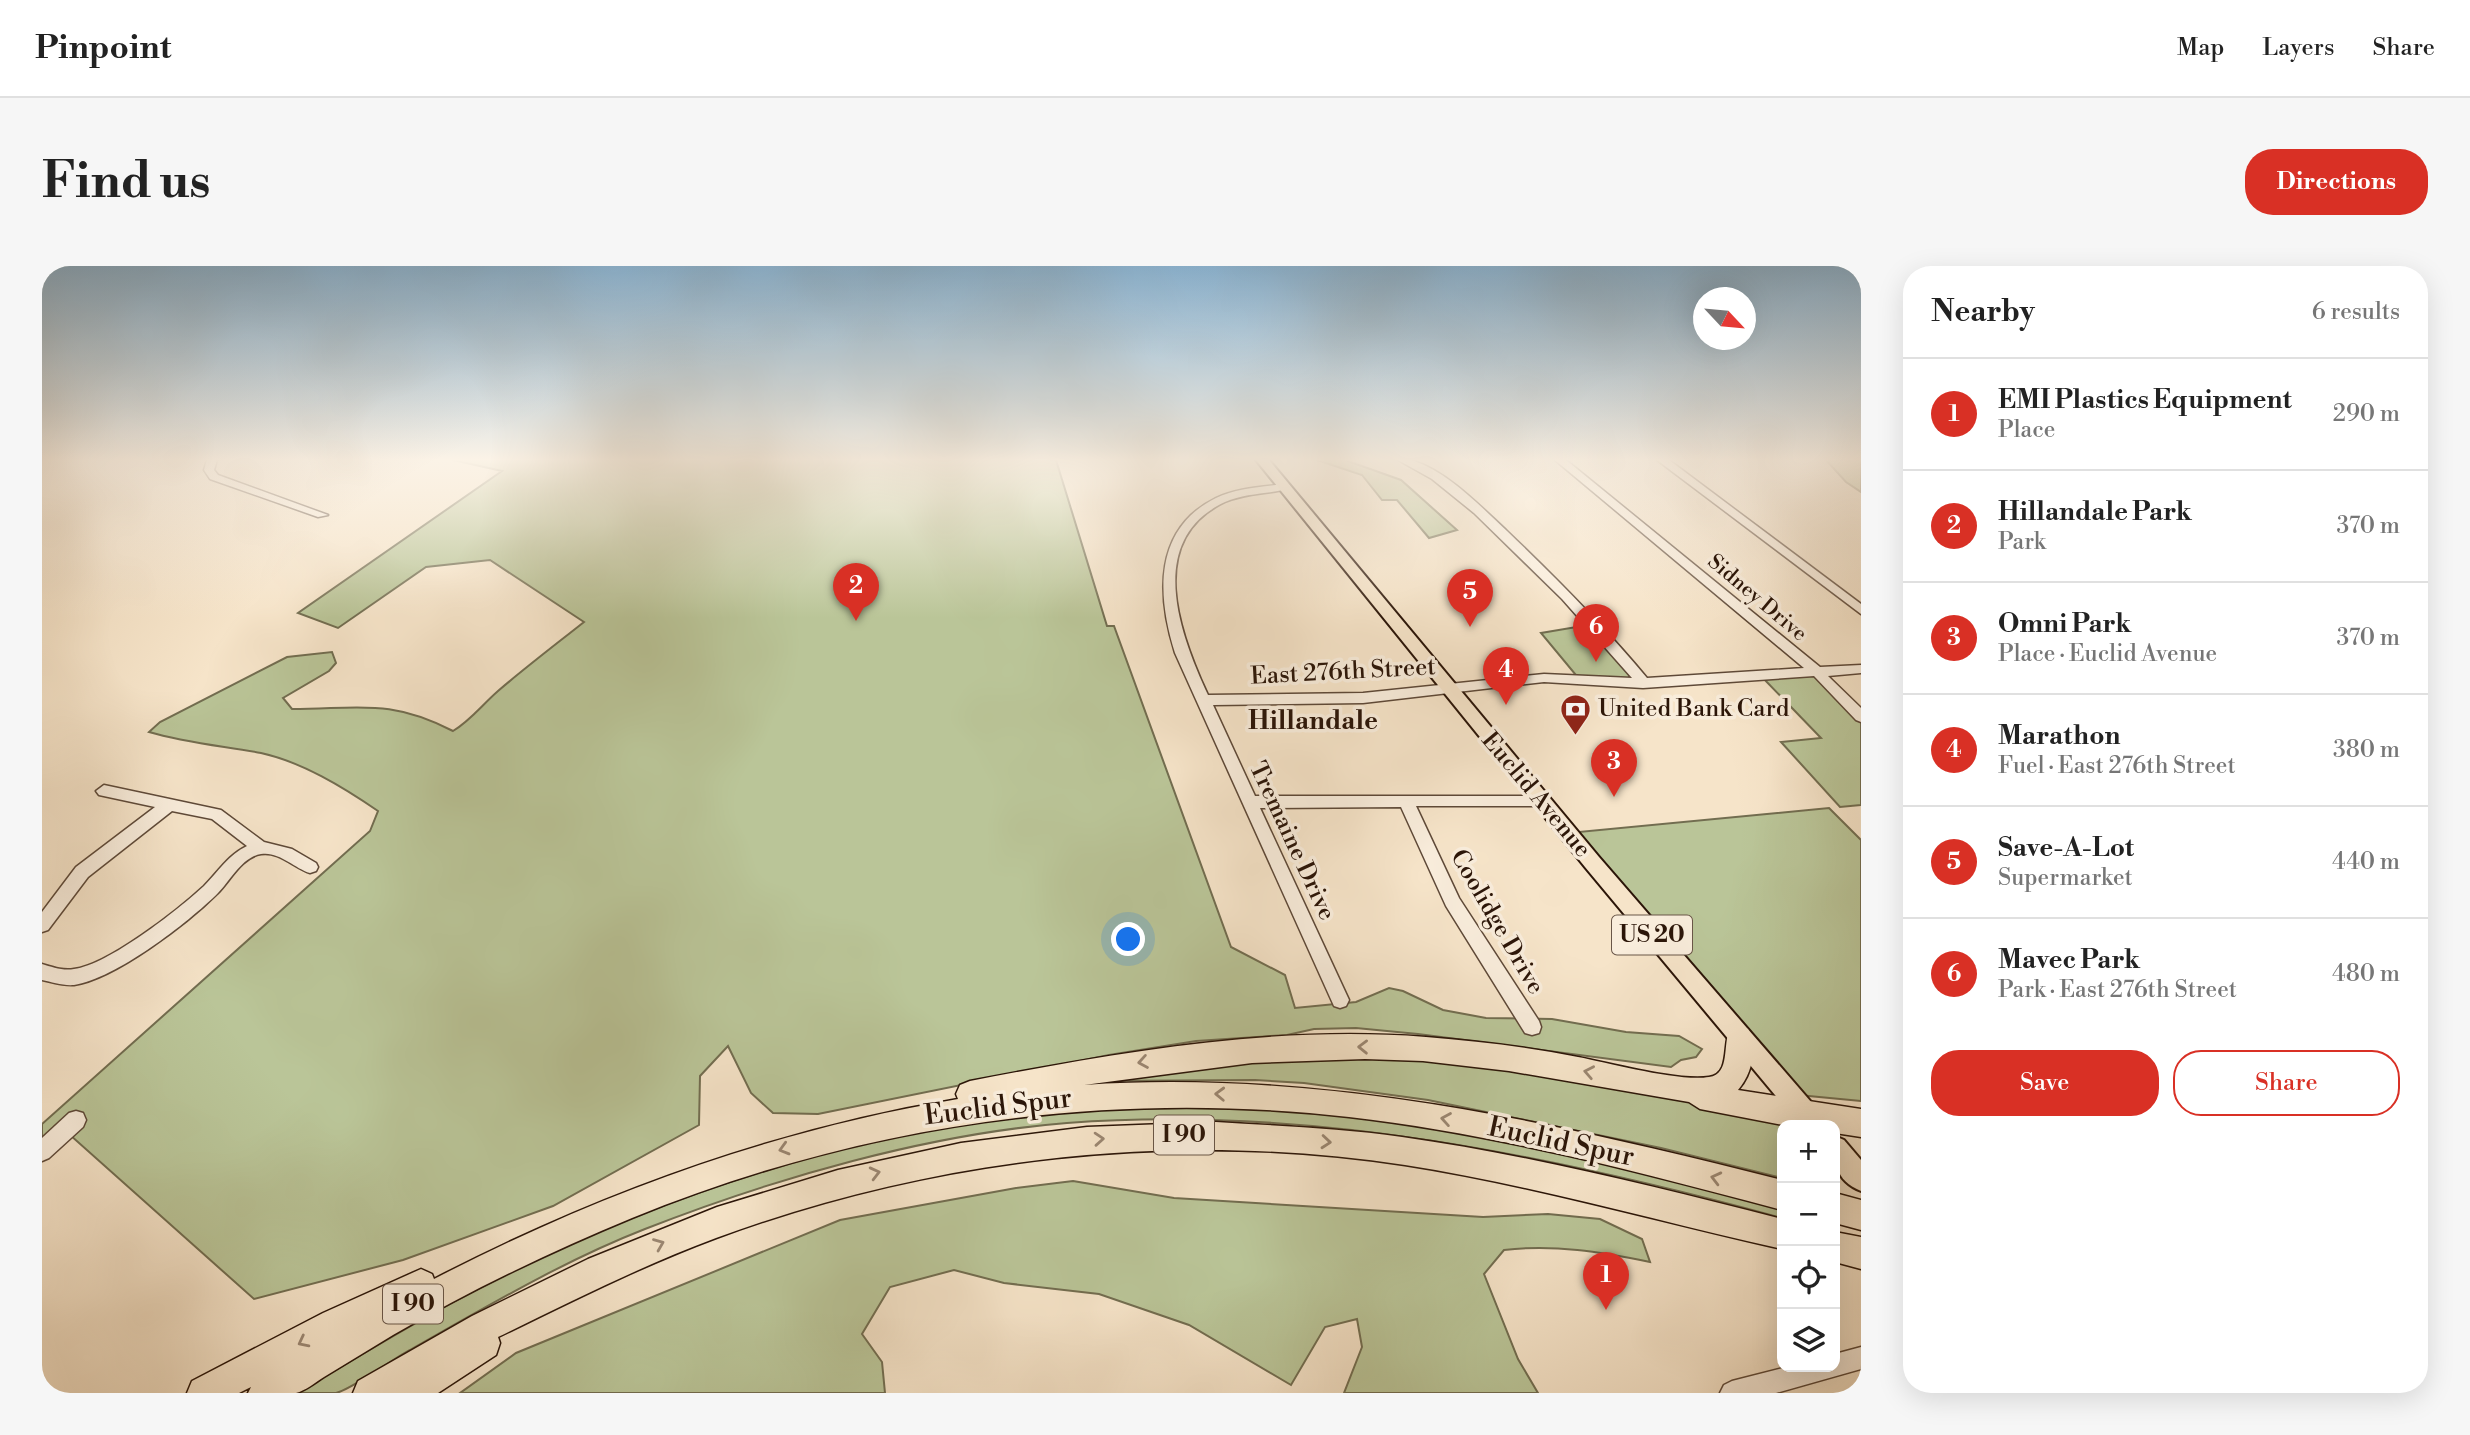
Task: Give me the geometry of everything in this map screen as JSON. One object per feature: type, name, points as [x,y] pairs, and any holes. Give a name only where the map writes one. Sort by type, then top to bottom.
[{"type":"highway","points":[[1656,1085],[1706,1091],[1724,1086],[1738,1072],[1740,1037]]},
{"type":"highway","points":[[850,1131],[927,1103],[999,1088],[1176,1057],[1274,1048],[1380,1047],[1468,1054],[1559,1066],[1656,1085],[1806,1120]]},
{"type":"highway","name":"Euclid Spur","points":[[265,1393],[414,1304],[568,1228],[710,1171],[850,1131],[981,1106],[1068,1098],[1202,1093],[1290,1098],[1382,1108],[1571,1143],[1777,1194]]},
{"type":"highway","points":[[1840,1122],[1861,1123]]},
{"type":"highway","name":"Euclid Spur","points":[[370,1393],[494,1322],[596,1271],[741,1213],[882,1171],[1020,1146],[1159,1135],[1252,1136],[1408,1152],[1537,1175],[1777,1233]]},
{"type":"highway","points":[[1840,1209],[1861,1214]]},
{"type":"highway","points":[[204,1393],[413,1289],[568,1228]]},
{"type":"highway","points":[[1840,1248],[1861,1253]]},
{"type":"highway","points":[[408,1393],[596,1271]]},
{"type":"main road","name":"Euclid Avenue","points":[[1305,513],[1540,800],[1810,1120]]},
{"type":"main road","points":[[1840,1154],[1861,1179]]},
{"type":"street","points":[[315,513],[322,515]]},
{"type":"street","name":"Tremaine Drive","points":[[1202,513],[1192,519],[1176,546],[1168,573],[1174,633],[1248,802],[1340,1000]]},
{"type":"street","points":[[1480,513],[1585,614],[1643,683]]},
{"type":"street","name":"Sidney Drive","points":[[1624,513],[1818,673],[1861,717]]},
{"type":"street","points":[[1732,513],[1861,610]]},
{"type":"street","name":"East 276th Street","points":[[1204,700],[1363,698],[1544,678],[1643,683],[1861,669]]},
{"type":"street","points":[[104,791],[216,814],[261,848],[280,850],[310,867]]},
{"type":"street","points":[[1248,802],[1540,800]]},
{"type":"street","name":"Coolidge Drive","points":[[1406,801],[1452,901],[1532,1027]]},
{"type":"street","points":[[42,925],[82,873],[169,805]]},
{"type":"street","points":[[42,972],[72,977],[93,972],[130,952],[220,881],[232,863],[261,848]]},
{"type":"street","points":[[42,1151],[76,1120]]},
{"type":"street","points":[[1840,1364],[1861,1358]]},
{"type":"street","points":[[1732,1393],[1811,1372]]},
{"type":"green space","points":[[442,513],[1072,513],[1107,626],[1114,626],[1231,947],[1285,975],[1295,1008],[1356,1002],[1389,988],[1403,991],[1443,1010],[1486,1018],[1552,1019],[1626,1032],[1679,1036],[1702,1049],[1696,1057],[1681,1060],[1671,1067],[1418,1034],[1356,1028],[1314,1029],[1287,1035],[1196,1041],[1109,1055],[818,1114],[773,1113],[751,1093],[728,1046],[700,1076],[699,1125],[553,1206],[403,1260],[254,1299],[69,1134],[42,1139],[42,1124],[370,831],[378,811],[322,776],[292,762],[261,753],[149,732],[160,722],[287,657],[332,652],[336,663],[329,671],[283,698],[292,709],[355,707],[392,710],[411,714],[453,731],[584,622],[490,560],[426,567],[338,628],[298,613]]},
{"type":"green space","points":[[1408,513],[1438,513],[1457,530],[1429,538]]},
{"type":"green space","points":[[1594,624],[1643,683],[1580,680],[1541,633]]},
{"type":"green space","points":[[1818,673],[1861,717],[1861,805],[1840,807],[1781,742],[1821,738],[1762,677]]},
{"type":"green space","points":[[1829,808],[1861,840],[1861,1101],[1788,1094],[1568,833]]},
{"type":"green space","points":[[1290,1055],[1497,1064],[1790,1120],[1777,1120],[1777,1177],[1661,1148],[1428,1100],[1304,1083],[1255,1080],[1096,1081]]},
{"type":"green space","points":[[1168,1105],[1242,1106],[1386,1121],[1520,1144],[1652,1175],[1777,1208],[1777,1217],[1606,1174],[1518,1156],[1428,1140],[1338,1129],[1248,1121],[1158,1119],[1067,1123],[1014,1129],[961,1137],[853,1161],[695,1210],[614,1242],[555,1270],[410,1350],[343,1391],[297,1393],[400,1332],[505,1275],[577,1241],[669,1204],[763,1171],[859,1145],[956,1125],[1035,1115]]},
{"type":"green space","points":[[1073,1181],[1174,1198],[1483,1217],[1548,1214],[1600,1219],[1642,1239],[1650,1262],[1577,1250],[1504,1250],[1484,1274],[1518,1359],[1538,1393],[1344,1393],[1362,1347],[1357,1319],[1325,1327],[1291,1385],[1189,1325],[1099,1294],[1004,1283],[954,1270],[890,1287],[862,1334],[882,1362],[885,1393],[460,1393],[516,1353],[840,1220],[1016,1188]]},
{"type":"place","name":"Hillandale Park","points":[[856,621]]},
{"type":"place","name":"Save-A-Lot","points":[[1470,627]]},
{"type":"place","name":"Mavec Park","points":[[1596,662]]},
{"type":"place","name":"Marathon","points":[[1506,705]]},
{"type":"place","name":"United Bank Card","points":[[1575,736]]},
{"type":"place","name":"Omni Park","points":[[1614,797]]},
{"type":"place","name":"EMI Plastics Equipment","points":[[1606,1310]]},
{"type":"district","name":"Hillandale","points":[[1313,721]]}]
